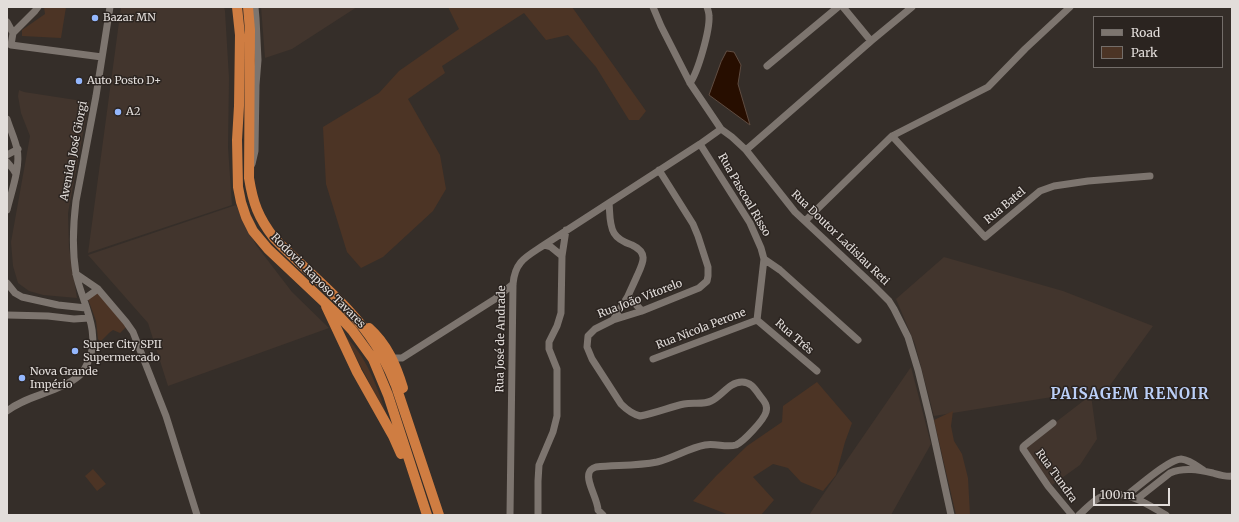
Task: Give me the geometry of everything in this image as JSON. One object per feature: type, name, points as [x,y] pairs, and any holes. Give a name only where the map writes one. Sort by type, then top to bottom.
[{"type":"highway","name":"Rodovia Raposo Tavares","points":[[237,7],[240,35],[237,140],[238,187],[246,217],[254,231],[268,249],[352,330],[373,359],[388,396],[427,515]]},
{"type":"highway","name":"Rodovia Raposo Tavares","points":[[248,7],[250,30],[249,178],[257,212],[274,238],[342,304],[369,335],[388,366],[439,515]]},
{"type":"highway","points":[[324,302],[357,372],[393,436],[417,484]]},
{"type":"highway","points":[[342,304],[380,339],[397,358],[399,374],[413,422],[419,454]]},
{"type":"street","points":[[38,7],[13,33],[11,45],[102,57]]},
{"type":"street","name":"Avenida José Giorgi","points":[[7,411],[23,401],[54,390],[74,379],[81,373],[91,356],[93,339],[89,318],[76,274],[74,255],[74,218],[110,7]]},
{"type":"street","points":[[249,178],[255,151],[258,60],[255,7]]},
{"type":"street","name":"Rua Doutor Ladislau Reti","points":[[653,7],[690,83],[721,129],[746,150],[794,212],[889,301],[908,337],[918,370],[951,515]]},
{"type":"street","points":[[690,83],[697,71],[708,28],[710,16],[707,7]]},
{"type":"street","points":[[767,66],[838,7]]},
{"type":"street","points":[[843,7],[871,41]]},
{"type":"street","points":[[746,150],[912,7]]},
{"type":"street","points":[[805,221],[892,136],[988,87],[1025,49],[1070,7]]},
{"type":"street","points":[[7,22],[13,33]]},
{"type":"street","points":[[7,119],[18,149],[16,174],[7,210]]},
{"type":"street","name":"Rua José de Andrade","points":[[511,514],[513,284],[517,266],[544,244],[721,129]]},
{"type":"street","name":"Rua Batel","points":[[892,136],[985,237],[1040,191],[1047,188],[1088,181],[1150,176]]},
{"type":"street","name":"Rua Pascoal Risso","points":[[700,144],[757,236],[761,248],[764,259],[757,320]]},
{"type":"street","points":[[7,155],[18,149]]},
{"type":"street","points":[[7,162],[16,174]]},
{"type":"street","name":"Rua João Vitorelo","points":[[601,513],[588,475],[592,468],[657,461],[703,445],[735,445],[744,440],[766,413],[764,401],[753,386],[742,382],[732,385],[717,398],[705,403],[683,404],[640,416],[627,410],[621,404],[592,359],[587,347],[588,336],[591,332],[603,324],[642,311],[699,288],[707,280],[708,267],[693,224],[659,170]]},
{"type":"street","points":[[609,203],[614,234],[622,241],[639,249],[644,259],[628,296],[613,320]]},
{"type":"street","points":[[538,515],[539,465],[553,432],[557,416],[557,369],[549,349],[549,342],[557,326],[561,313],[562,256],[566,230]]},
{"type":"street","points":[[544,244],[551,247],[562,256]]},
{"type":"street","points":[[764,259],[780,270],[858,340]]},
{"type":"street","points":[[76,274],[98,289],[134,332],[166,416],[197,515]]},
{"type":"street","points":[[7,283],[15,293],[22,297],[58,305],[86,308]]},
{"type":"street","points":[[397,358],[490,302],[513,284]]},
{"type":"street","points":[[84,299],[98,289]]},
{"type":"street","points":[[628,296],[642,311]]},
{"type":"street","points":[[7,316],[89,318]]},
{"type":"street","name":"Rua Nicola Perone","points":[[653,359],[757,320]]},
{"type":"street","name":"Rua Três","points":[[757,320],[817,371]]},
{"type":"street","name":"Rua Tundra","points":[[1053,423],[1025,444],[1023,449],[1048,486],[1072,515]]},
{"type":"street","points":[[1127,495],[1173,461],[1183,459],[1189,461],[1205,472]]},
{"type":"street","points":[[1137,499],[1170,473],[1175,471],[1186,470],[1232,476]]},
{"type":"street","points":[[1079,515],[1103,496],[1109,494],[1127,495],[1166,515]]},
{"type":"shaded area","points":[[121,7],[224,7],[229,78],[228,147],[232,205],[88,253]]},
{"type":"shaded area","points":[[261,7],[357,7],[292,49],[265,58]]},
{"type":"shaded area","points":[[727,51],[734,52],[741,65],[738,84],[750,125],[709,95],[721,62]]},
{"type":"shaded area","points":[[19,90],[89,102],[68,213],[69,248],[77,298],[43,295],[29,291],[18,283],[13,266],[11,242],[30,136],[21,113],[18,96]]},
{"type":"shaded area","points":[[236,205],[256,245],[292,292],[329,328],[168,386],[148,323],[88,255]]},
{"type":"shaded area","points":[[944,257],[1063,291],[1153,326],[1108,388],[934,416],[915,344],[896,299]]},
{"type":"shaded area","points":[[911,367],[931,444],[891,515],[809,515]]},
{"type":"shaded area","points":[[1091,395],[1097,439],[1080,465],[1052,485],[1027,451],[1026,445]]},
{"type":"green space","points":[[44,7],[66,7],[61,38],[22,36],[22,30],[45,14]]},
{"type":"green space","points":[[448,7],[572,7],[646,111],[639,120],[629,120],[596,67],[568,35],[546,40],[524,13],[442,66],[445,73],[408,99],[440,155],[446,189],[433,211],[383,257],[361,268],[347,252],[326,184],[323,127],[379,93],[399,71],[459,29]]},
{"type":"green space","points":[[99,293],[126,327],[120,333],[113,330],[100,342],[98,339],[96,321],[88,299],[89,296]]},
{"type":"green space","points":[[345,336],[362,357],[374,380],[392,430],[367,378]]},
{"type":"green space","points":[[817,382],[852,423],[836,475],[823,491],[801,482],[788,468],[773,464],[753,477],[774,500],[761,515],[729,515],[693,501],[747,446],[782,422],[783,406]]},
{"type":"green space","points":[[953,411],[951,426],[954,441],[962,454],[968,478],[970,515],[956,515],[934,420]]},
{"type":"green space","points":[[93,469],[106,484],[97,491],[85,476]]},
{"type":"place","name":"Bazar MN","points":[[95,18]]},
{"type":"place","name":"Auto Posto D+","points":[[79,81]]},
{"type":"place","name":"A2","points":[[118,112]]},
{"type":"place","name":"Super City SPII Supermercado","points":[[75,351]]},
{"type":"place","name":"Nova Grande Império","points":[[22,378]]},
{"type":"district","name":"PAISAGEM RENOIR","points":[[1130,395]]}]
